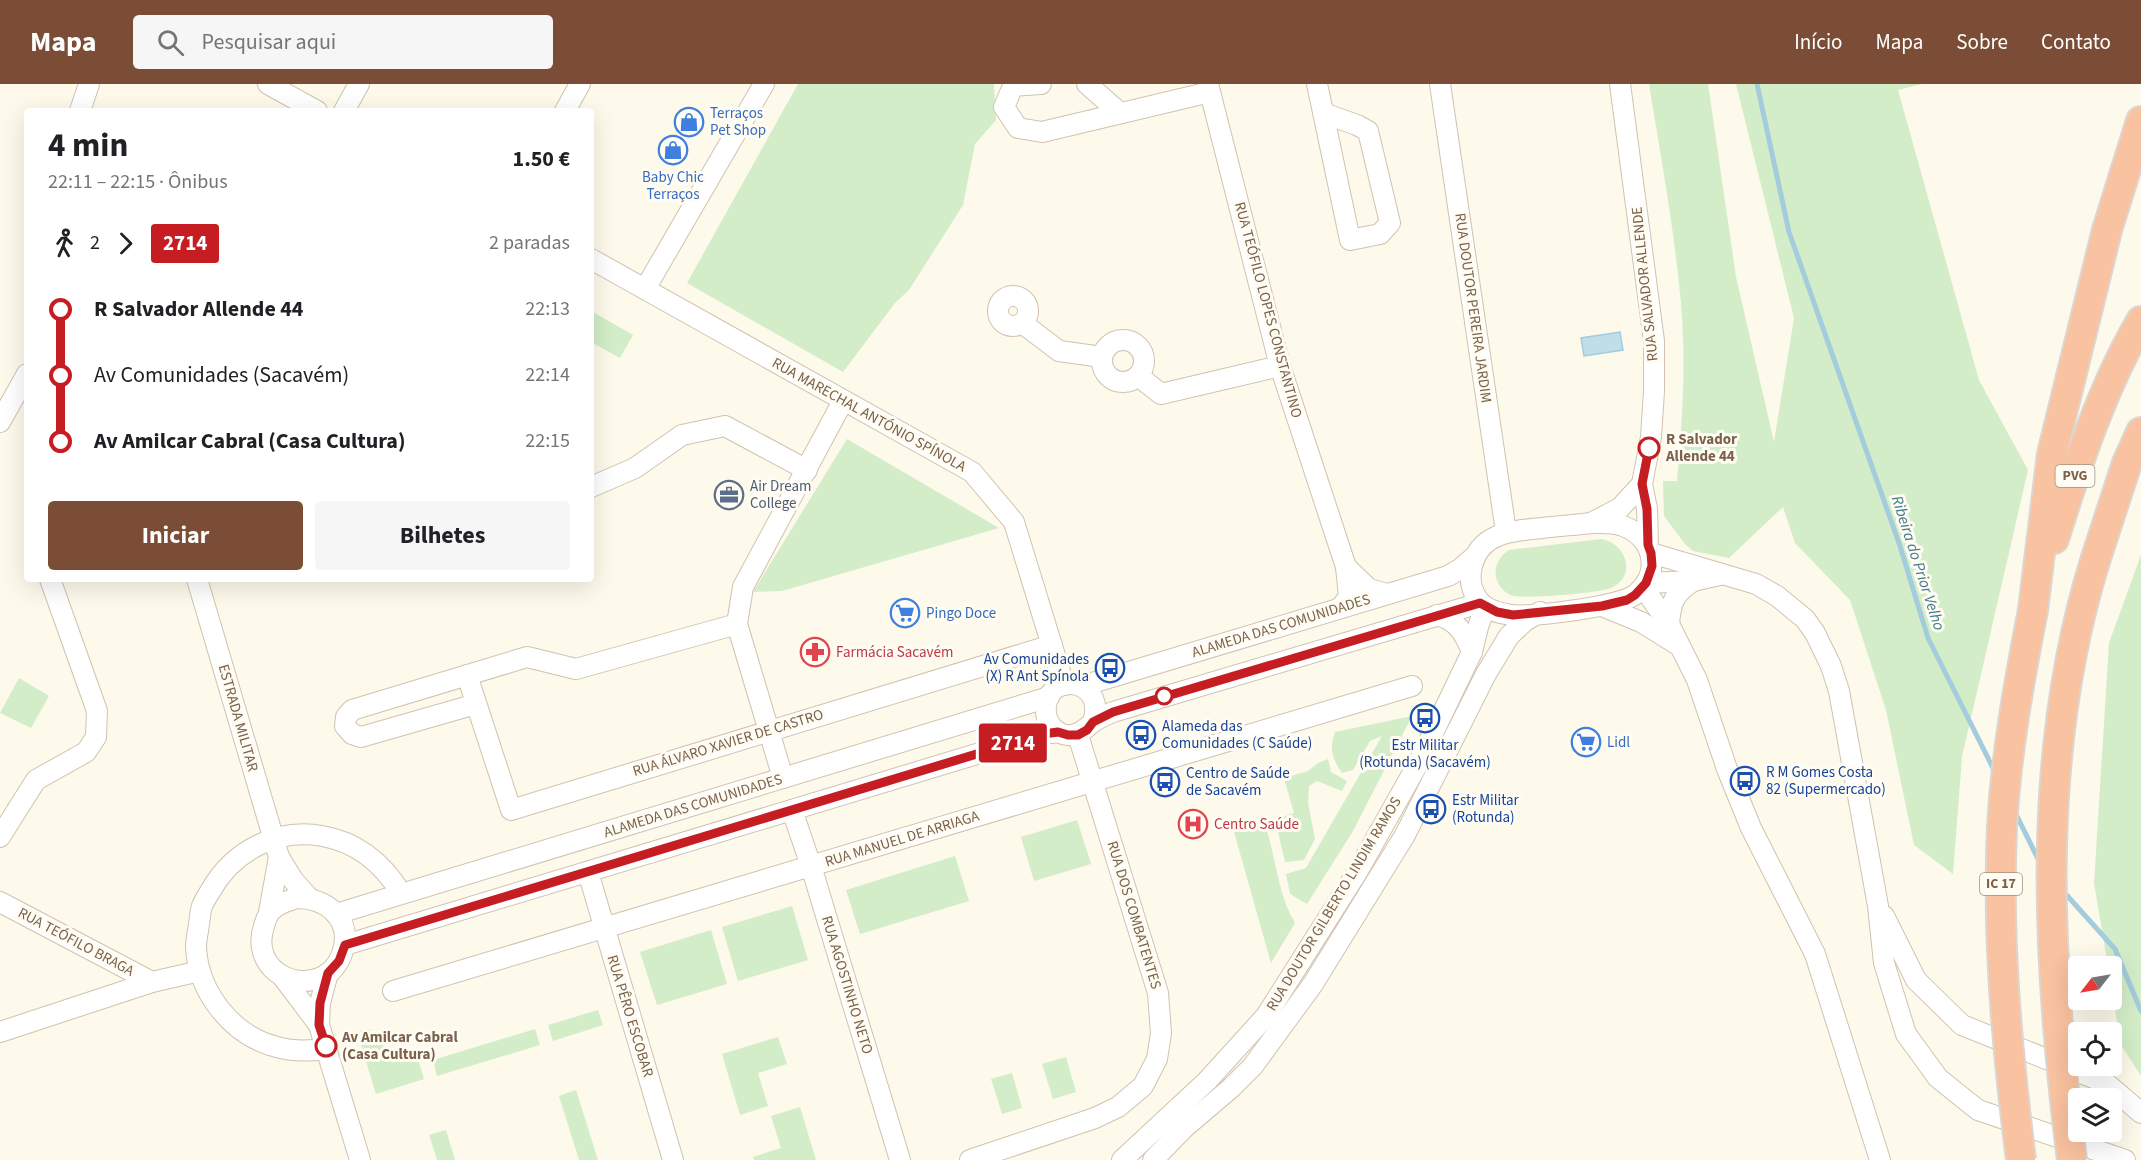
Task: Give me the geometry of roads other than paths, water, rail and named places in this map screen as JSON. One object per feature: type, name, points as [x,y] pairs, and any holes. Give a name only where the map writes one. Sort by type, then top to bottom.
[{"type":"highway","points":[[2033,610],[2052,454],[2107,230],[2141,121]]},
{"type":"highway","points":[[2134,333],[2141,305]]},
{"type":"highway","name":"PVG","points":[[2033,610],[2084,448],[2134,333]]},
{"type":"highway","points":[[2072,1160],[2060,1050],[2054,939],[2051,843],[2056,770],[2066,697],[2085,593],[2127,463],[2140,431]]},
{"type":"highway","name":"IC 17","points":[[2021,1160],[2011,1083],[2004,997],[2002,826],[2013,716],[2033,610]]},
{"type":"street","points":[[81,108],[89,84]]},
{"type":"street","points":[[268,84],[312,108]]},
{"type":"street","points":[[346,108],[359,84]]},
{"type":"street","points":[[567,108],[580,84]]},
{"type":"street","points":[[645,289],[764,84]]},
{"type":"street","points":[[1041,84],[1013,86],[1004,107],[1018,128],[1041,132],[1209,88]]},
{"type":"street","points":[[1087,84],[1120,112]]},
{"type":"street","points":[[1317,84],[1323,113],[1350,240],[1380,234],[1390,223],[1368,131],[1323,113]]},
{"type":"street","name":"RUA DOUTOR PEREIRA JARDIM","points":[[1440,84],[1506,532]]},
{"type":"street","name":"RUA SALVADOR ALLENDE","points":[[1620,84],[1654,341],[1651,437],[1642,484]]},
{"type":"street","name":"RUA TEÓFILO LOPES CONSTANTINO","points":[[1209,88],[1280,366],[1346,567],[1349,597],[1340,608]]},
{"type":"street","name":"RUA MARECHAL ANTÓNIO SPÍNOLA","points":[[594,261],[972,472],[1014,522],[1065,689]]},
{"type":"street","points":[[1022,323],[1059,351],[1102,357]]},
{"type":"street","points":[[1127,340],[1139,348],[1144,363],[1138,376],[1127,382],[1113,380],[1103,369],[1104,351],[1113,342],[1127,340]]},
{"type":"street","points":[[1138,376],[1161,394],[1280,366]]},
{"type":"street","points":[[0,422],[24,379]]},
{"type":"street","points":[[783,778],[737,624],[743,587],[843,401]]},
{"type":"street","points":[[594,487],[635,468],[682,435],[725,426],[807,470]]},
{"type":"street","points":[[1592,523],[1620,508],[1642,484]]},
{"type":"street","points":[[1475,556],[1471,568],[1472,588],[1483,605],[1497,612],[1513,615],[1602,606],[1627,600],[1644,585],[1652,566],[1647,509],[1642,484]]},
{"type":"street","points":[[1506,532],[1592,523],[1622,525],[1640,536],[1649,549],[1720,575],[1756,584],[1777,596],[1805,620],[1823,646],[1839,691],[1878,906],[1884,963],[1906,1034],[1938,1078],[1978,1110],[2125,1160]]},
{"type":"street","name":"ALAMEDA DAS COMUNIDADES","points":[[336,914],[783,778],[1065,689],[1448,576],[1475,556],[1489,540],[1506,532]]},
{"type":"street","name":"RUA TEÓFILO LOPES CONSTANTINO","points":[[1346,567],[1369,589],[1388,594]]},
{"type":"street","points":[[1644,585],[1693,581],[1720,575]]},
{"type":"street","points":[[1669,624],[1670,609],[1674,598],[1682,588],[1693,581]]},
{"type":"street","points":[[0,837],[36,780],[87,752],[96,737],[97,711],[51,582]]},
{"type":"street","name":"ESTRADA MILITAR","points":[[198,582],[276,848],[293,880],[309,898]]},
{"type":"street","points":[[1644,585],[1669,624],[1697,680],[1727,769],[1751,828],[1815,954],[1880,1160]]},
{"type":"street","points":[[345,945],[1043,734],[1058,732],[1068,735],[1086,728],[1113,712],[1437,615],[1483,605]]},
{"type":"street","name":"RUA DOUTOR GILBERTO LINDIM RAMOS","points":[[1122,1160],[1207,1081],[1266,1016],[1362,864],[1420,760],[1473,652],[1483,605]]},
{"type":"street","points":[[1602,606],[1641,622],[1678,645]]},
{"type":"street","name":"RUA DOUTOR GILBERTO LINDIM RAMOS","points":[[1153,1160],[1184,1128],[1232,1088],[1253,1066],[1313,984],[1405,835],[1486,674],[1509,636],[1525,621],[1540,612]]},
{"type":"street","points":[[1437,615],[1445,617],[1462,630],[1473,652]]},
{"type":"street","points":[[467,675],[476,704],[361,737],[352,734],[345,726],[346,717],[352,710],[467,675],[527,657],[576,669],[737,624]]},
{"type":"street","name":"RUA ÁLVARO XAVIER DE CASTRO","points":[[476,704],[511,810],[1052,645]]},
{"type":"street","name":"RUA MANUEL DE ARRIAGA","points":[[393,991],[1412,686]]},
{"type":"street","points":[[1058,732],[1046,716],[1046,706],[1065,689],[1091,694],[1096,703],[1096,713],[1086,728]]},
{"type":"street","name":"RUA DOS COMBATENTES","points":[[970,1160],[1095,1118],[1118,1107],[1143,1086],[1157,1059],[1161,1033],[1158,993],[1093,782],[1086,728]]},
{"type":"street","name":"RUA AGOSTINHO NETO","points":[[792,810],[900,1160]]},
{"type":"street","points":[[327,1049],[306,1051],[276,1047],[254,1038],[226,1017],[209,994],[200,971],[196,945],[202,905],[221,872],[248,849],[276,848],[310,834],[334,838],[360,850],[382,868],[401,893]]},
{"type":"street","name":"ESTRADA MILITAR","points":[[269,912],[276,848]]},
{"type":"street","name":"RUA PÊRO ESCOBAR","points":[[588,872],[673,1160]]},
{"type":"street","points":[[282,976],[297,982],[314,981],[328,973],[339,961],[345,945],[344,929],[336,914],[324,903],[309,898],[297,898],[269,912],[261,934],[262,950],[269,965],[282,976],[319,1025],[360,1160]]},
{"type":"street","name":"RUA TEÓFILO BRAGA","points":[[0,902],[152,982]]},
{"type":"street","points":[[1878,906],[1916,980],[1962,1025],[2106,1083],[2141,1113]]},
{"type":"street","points":[[0,1032],[152,982],[200,971]]},
{"type":"street","points":[[319,1025],[320,1003],[328,973]]},
{"type":"water","points":[[1620,332],[1623,350],[1584,356],[1581,338]]},
{"type":"waterway","name":"Ribeira do Prior Velho","points":[[1757,84],[1789,232],[1900,546],[1928,638],[1996,774]]},
{"type":"waterway","name":"Ribeira do Prior Velho","points":[[2015,812],[2040,863]]},
{"type":"waterway","name":"Ribeira do Prior Velho","points":[[2063,891],[2115,949],[2141,1011]]},
{"type":"place","name":"Terraços Pet Shop","points":[[689,122]]},
{"type":"place","name":"Baby Chic Terraços","points":[[673,150]]},
{"type":"place","name":"R Salvador Allende 44","points":[[1649,448]]},
{"type":"place","name":"Air Dream College","points":[[729,495]]},
{"type":"place","name":"Pingo Doce","points":[[905,613]]},
{"type":"place","name":"Farmácia Sacavém","points":[[815,652]]},
{"type":"place","name":"Av Comunidades (X) R Ant Spínola","points":[[1110,668]]},
{"type":"place","name":"Estr Militar (Rotunda) (Sacavém)","points":[[1425,718]]},
{"type":"place","name":"Alameda das Comunidades (C Saúde)","points":[[1141,735]]},
{"type":"place","name":"Lidl","points":[[1586,742]]},
{"type":"place","name":"R M Gomes Costa 82 (Supermercado)","points":[[1745,781]]},
{"type":"place","name":"Centro de Saúde de Sacavém","points":[[1165,782]]},
{"type":"place","name":"Estr Militar (Rotunda)","points":[[1431,809]]},
{"type":"place","name":"Centro Saúde","points":[[1193,824]]},
{"type":"place","name":"Av Amilcar Cabral (Casa Cultura)","points":[[326,1046]]}]
